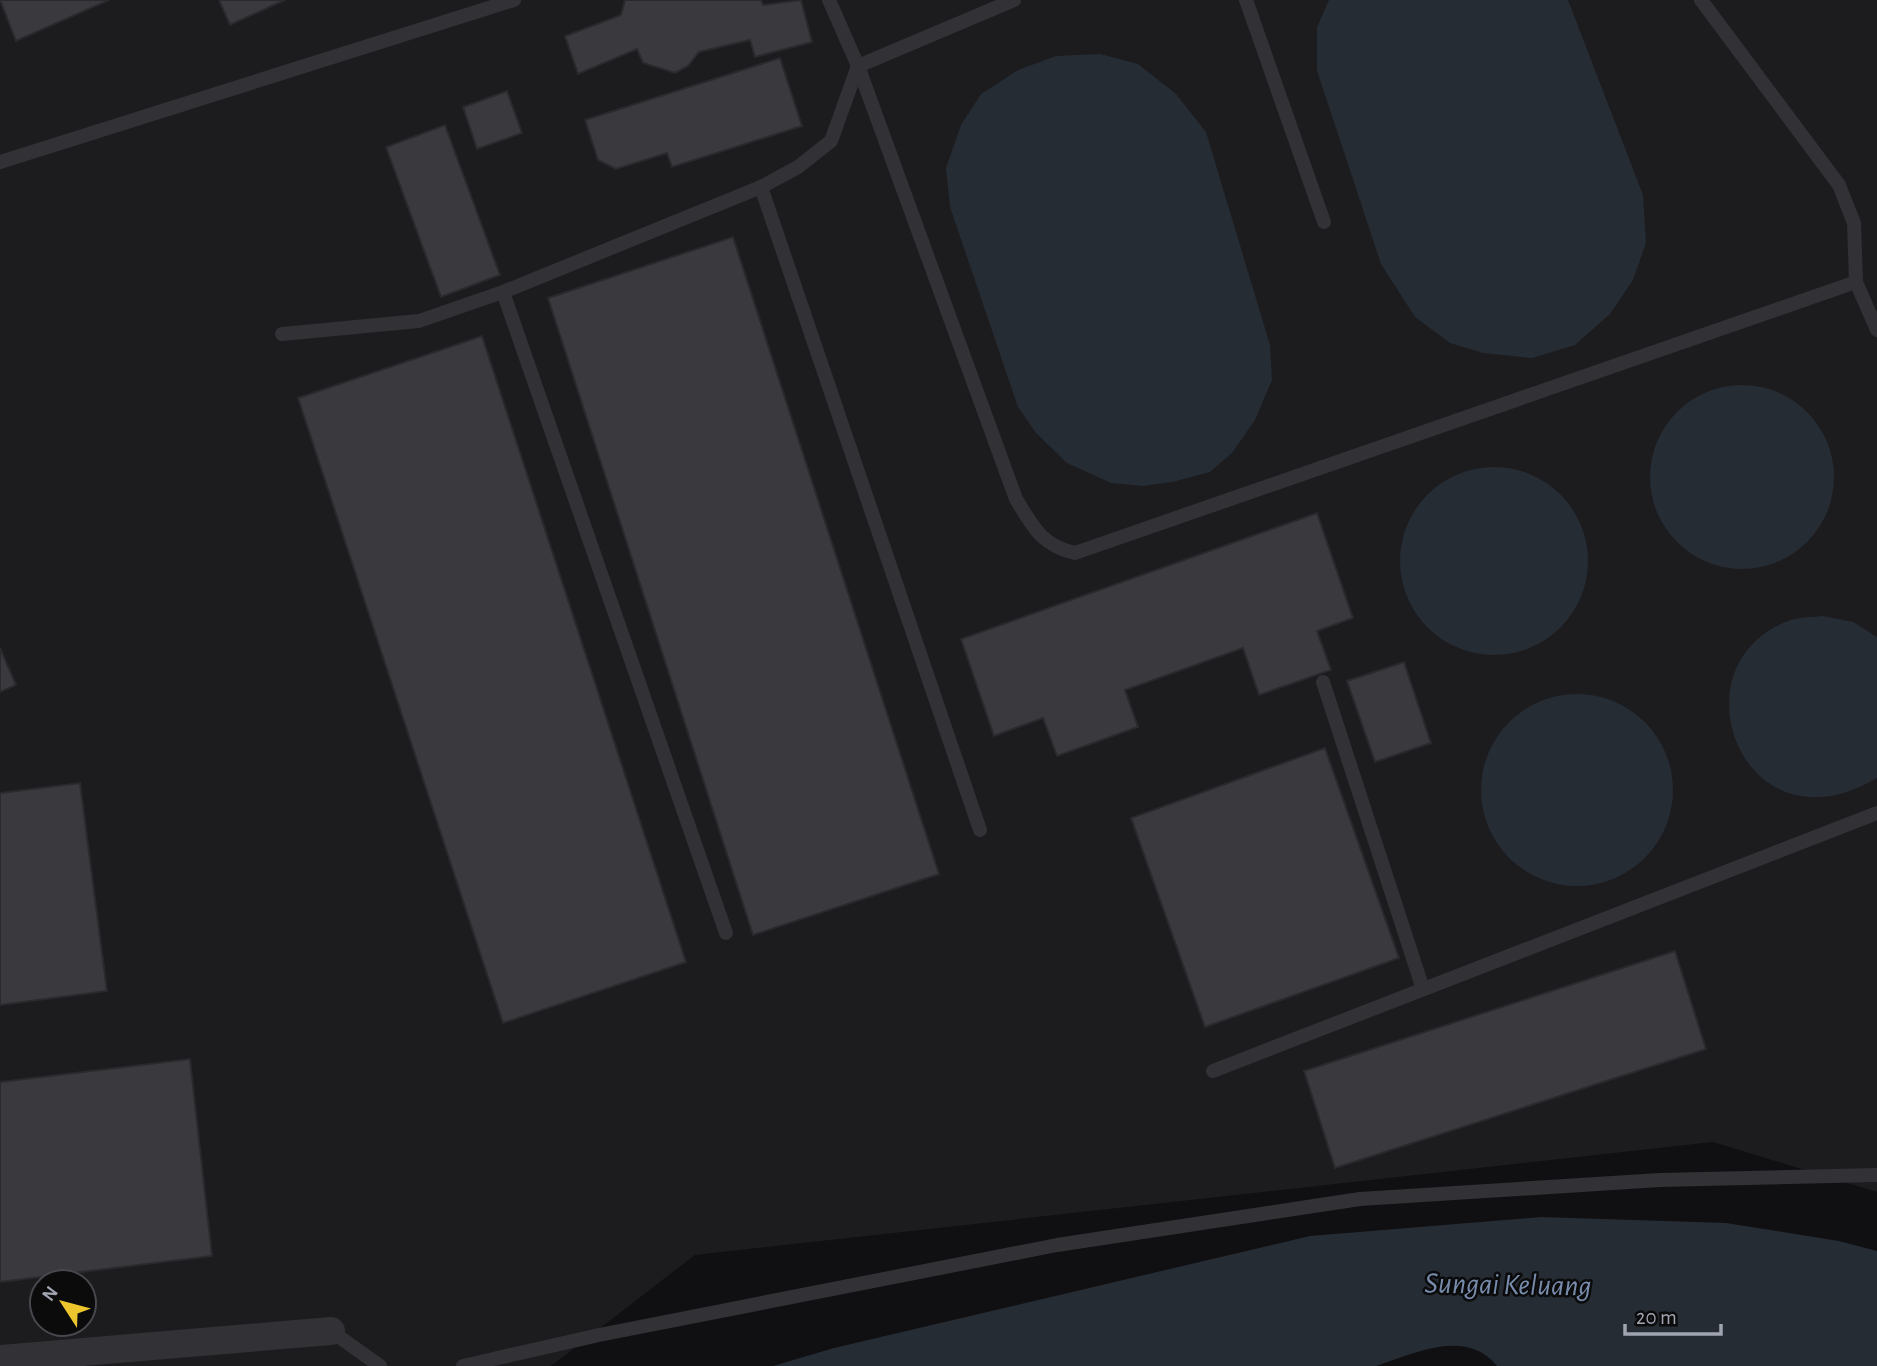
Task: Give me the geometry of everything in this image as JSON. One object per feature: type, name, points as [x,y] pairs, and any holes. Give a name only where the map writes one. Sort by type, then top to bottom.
[{"type":"street","points":[[0,1359],[331,1331]]},
{"type":"lane","points":[[0,162],[514,0]]},
{"type":"lane","points":[[829,0],[858,66],[1016,499],[1038,534],[1055,549],[1075,553],[1856,282]]},
{"type":"lane","points":[[282,334],[419,321],[503,292],[761,187],[798,167],[831,141],[858,66],[1014,0]]},
{"type":"lane","points":[[1246,0],[1324,222]]},
{"type":"lane","points":[[1701,0],[1839,185],[1854,223],[1856,282],[1877,330]]},
{"type":"lane","points":[[761,187],[980,830]]},
{"type":"lane","points":[[503,292],[726,933]]},
{"type":"lane","points":[[1323,682],[1423,989]]},
{"type":"lane","points":[[1213,1071],[1877,813]]},
{"type":"lane","points":[[463,1366],[599,1335],[1057,1245],[1360,1199],[1660,1180],[1877,1175]]},
{"type":"lane","points":[[331,1331],[380,1366]]},
{"type":"shaded area","points":[[0,0],[1877,0],[1877,1192],[1713,1142],[695,1255],[551,1366],[0,1366]]},
{"type":"water","points":[[1329,0],[1568,0],[1643,195],[1646,243],[1633,280],[1610,314],[1575,345],[1532,358],[1483,353],[1450,343],[1415,317],[1381,264],[1317,71],[1317,27]]},
{"type":"water","points":[[1100,54],[1138,64],[1176,94],[1206,132],[1270,345],[1272,380],[1255,420],[1232,453],[1210,472],[1143,486],[1111,483],[1067,463],[1036,433],[1018,407],[950,207],[946,168],[961,125],[981,94],[1018,70],[1056,56]]},
{"type":"water","points":[[1742,385],[1777,392],[1807,412],[1827,442],[1834,477],[1827,512],[1807,542],[1777,562],[1742,569],[1707,562],[1677,542],[1657,512],[1650,477],[1657,442],[1677,412],[1707,392]]},
{"type":"water","points":[[1494,467],[1530,474],[1561,494],[1581,525],[1588,561],[1581,597],[1561,628],[1530,648],[1494,655],[1458,648],[1427,628],[1407,597],[1400,561],[1407,525],[1427,494],[1458,474]]},
{"type":"water","points":[[1823,616],[1853,622],[1877,637],[1877,778],[1829,796],[1789,793],[1758,774],[1738,745],[1729,709],[1734,673],[1754,642],[1791,620]]},
{"type":"water","points":[[1577,694],[1614,701],[1645,722],[1666,753],[1673,790],[1666,827],[1645,858],[1614,879],[1577,886],[1540,879],[1509,858],[1488,827],[1481,790],[1488,753],[1509,722],[1540,701]]},
{"type":"water","name":"Sungai Keluang","points":[[1541,1217],[1726,1223],[1839,1241],[1877,1251],[1877,1366],[1497,1366],[1484,1354],[1455,1346],[1422,1350],[1376,1366],[773,1366],[834,1348],[1310,1236]]},
{"type":"building","points":[[0,0],[109,0],[16,41]]},
{"type":"building","points":[[219,0],[285,0],[230,25]]},
{"type":"building","points":[[625,0],[761,0],[763,5],[801,0],[812,42],[755,57],[750,40],[699,52],[688,66],[675,73],[643,63],[637,49],[578,74],[565,36],[621,15]]},
{"type":"building","points":[[780,58],[802,126],[672,167],[667,153],[616,169],[598,160],[585,120]]},
{"type":"building","points":[[507,91],[522,133],[477,149],[463,107]]},
{"type":"building","points":[[445,125],[500,275],[441,297],[386,147]]},
{"type":"building","points":[[733,237],[939,874],[753,935],[548,298]]},
{"type":"building","points":[[482,336],[686,962],[503,1023],[298,398]]},
{"type":"building","points":[[1317,513],[1353,618],[1317,631],[1331,670],[1259,695],[1243,648],[1125,690],[1138,727],[1057,756],[1043,718],[994,736],[961,639]]},
{"type":"building","points":[[0,648],[16,685],[0,692]]},
{"type":"building","points":[[1404,662],[1431,743],[1375,762],[1347,681]]},
{"type":"building","points":[[1325,748],[1399,958],[1205,1027],[1131,818]]},
{"type":"building","points":[[80,783],[107,991],[0,1005],[0,793]]},
{"type":"building","points":[[1675,951],[1706,1049],[1335,1168],[1304,1071]]},
{"type":"building","points":[[190,1059],[212,1256],[98,1270],[28,1268],[28,1279],[0,1282],[0,1082]]}]
